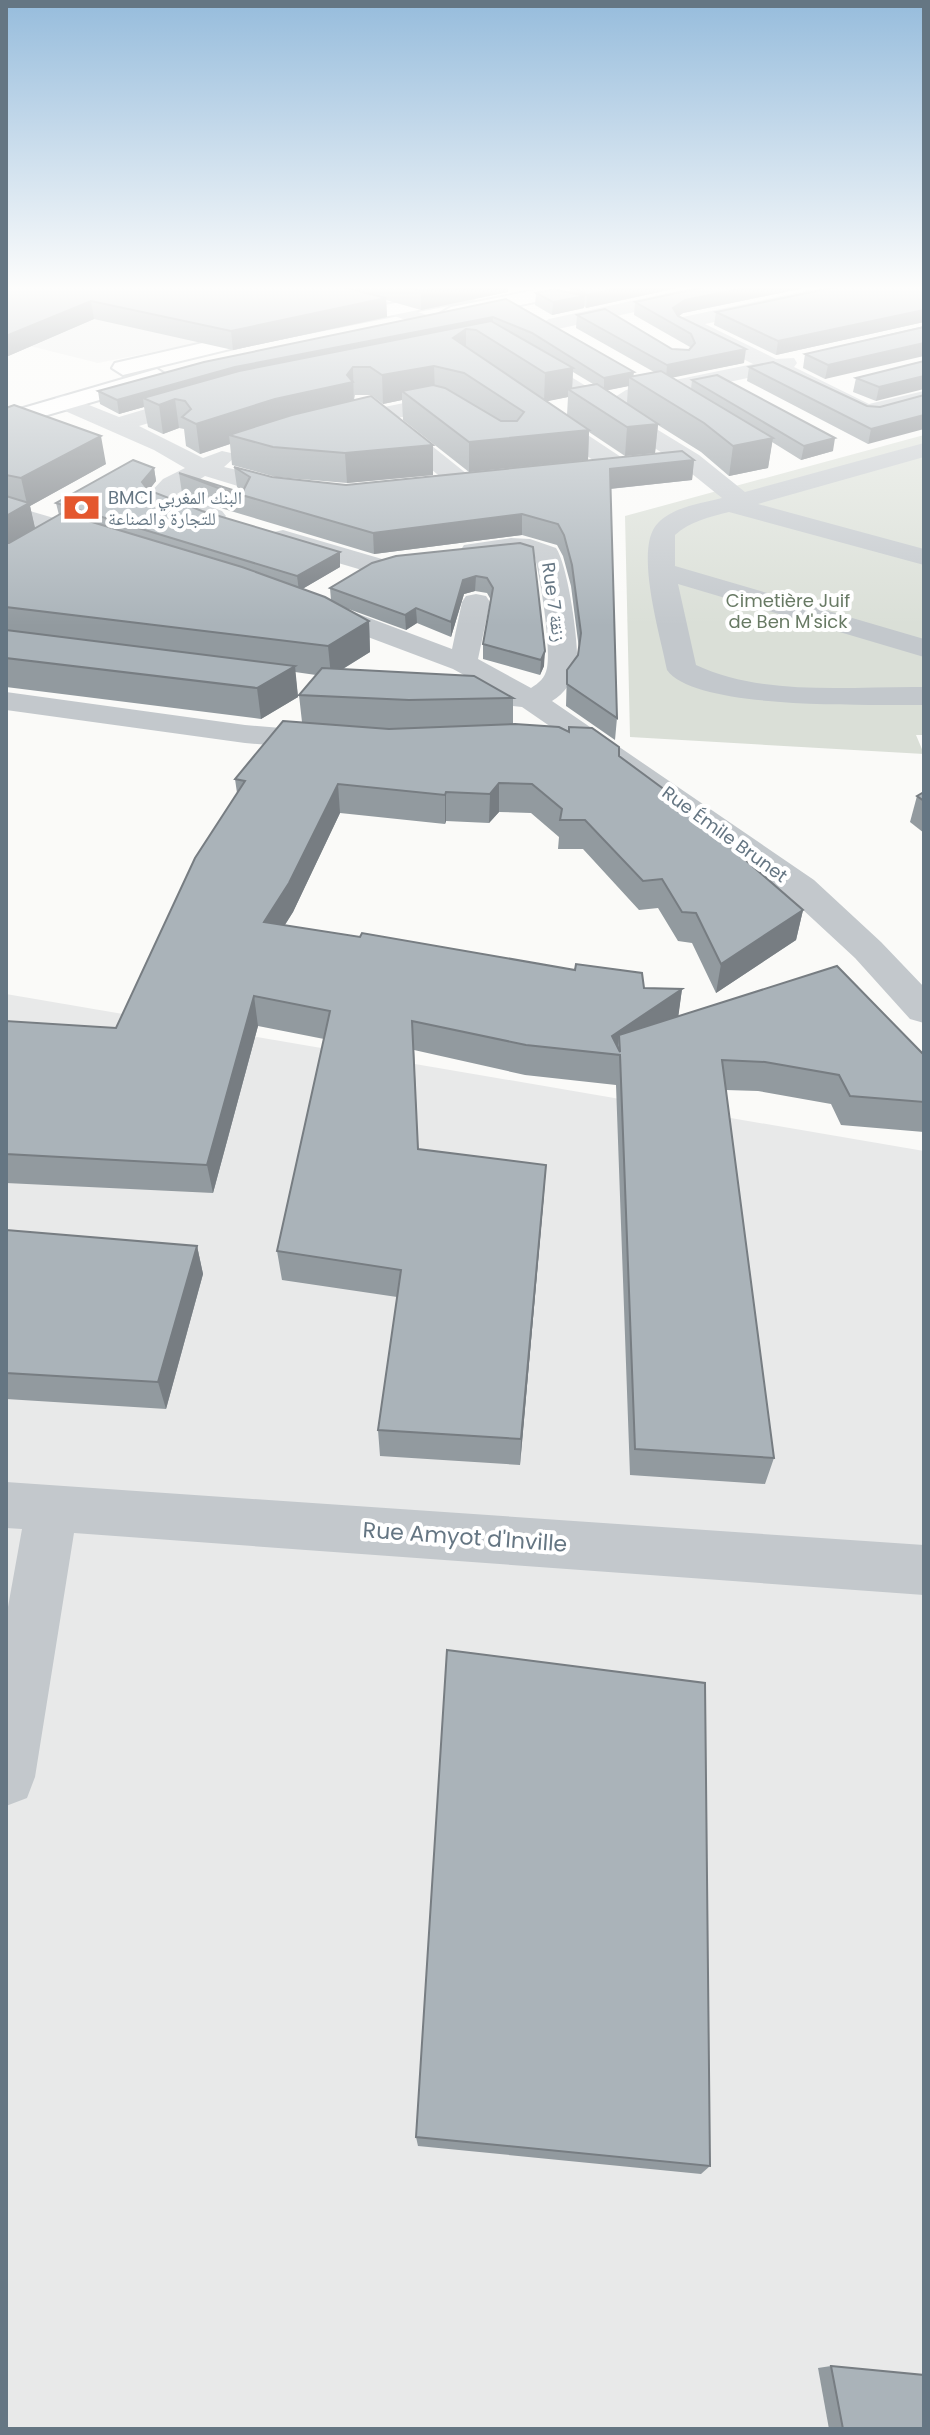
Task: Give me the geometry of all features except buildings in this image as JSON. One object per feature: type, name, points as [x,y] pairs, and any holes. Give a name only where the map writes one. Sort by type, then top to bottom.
[{"type":"main road","points":[[6,420],[77,399]]},
{"type":"street","points":[[118,425],[205,399]]},
{"type":"street","points":[[358,399],[463,483]]},
{"type":"street","points":[[517,399],[621,468]]},
{"type":"street","points":[[595,399],[690,460],[738,503],[924,557]]},
{"type":"street","points":[[539,413],[617,399]]},
{"type":"street","points":[[678,399],[687,404]]},
{"type":"street","points":[[844,399],[869,411],[921,399]]},
{"type":"street","points":[[64,402],[162,445],[201,467],[252,483],[321,493]]},
{"type":"street","points":[[308,429],[377,414],[442,405],[481,426]]},
{"type":"street","points":[[137,459],[189,435]]},
{"type":"street","points":[[201,467],[249,448]]},
{"type":"street","points":[[849,449],[909,476]]},
{"type":"street","points":[[924,450],[692,514],[669,524],[661,531],[659,541],[682,670],[697,680],[719,687],[771,692],[924,696]]},
{"type":"street","points":[[589,471],[690,460]]},
{"type":"street","points":[[788,466],[813,481]]},
{"type":"street","name":"Rue Émile Brunet","points":[[201,467],[172,484],[160,496],[251,528],[383,562],[298,601],[463,663],[531,700],[801,888],[868,950],[924,1010]]},
{"type":"street","points":[[434,486],[494,480]]},
{"type":"street","points":[[30,550],[29,516],[125,547]]},
{"type":"street","name":"Rue 7 زنقة","points":[[454,553],[522,546],[547,554],[554,581],[562,666],[556,683],[531,700]]},
{"type":"street","points":[[662,571],[924,648]]},
{"type":"street","points":[[463,663],[476,602]]},
{"type":"street","points":[[464,695],[531,700]]},
{"type":"street","points":[[6,701],[245,734],[361,743]]},
{"type":"street","points":[[536,742],[595,745]]},
{"type":"street","points":[[6,1777],[29,1506]]},
{"type":"street","name":"Rue Amyot d'Inville","points":[[29,1506],[924,1570]]},
{"type":"shaded area","points":[[6,994],[924,1151],[924,2429],[6,2429]]},
{"type":"green space","name":"Cimetière Juif de Ben M'sick","points":[[924,435],[924,735],[916,735],[924,754],[630,737],[625,516]]},
{"type":"place","name":"BMCI البنك المغربي للتجارة والصناعة","points":[[82,507]]}]
